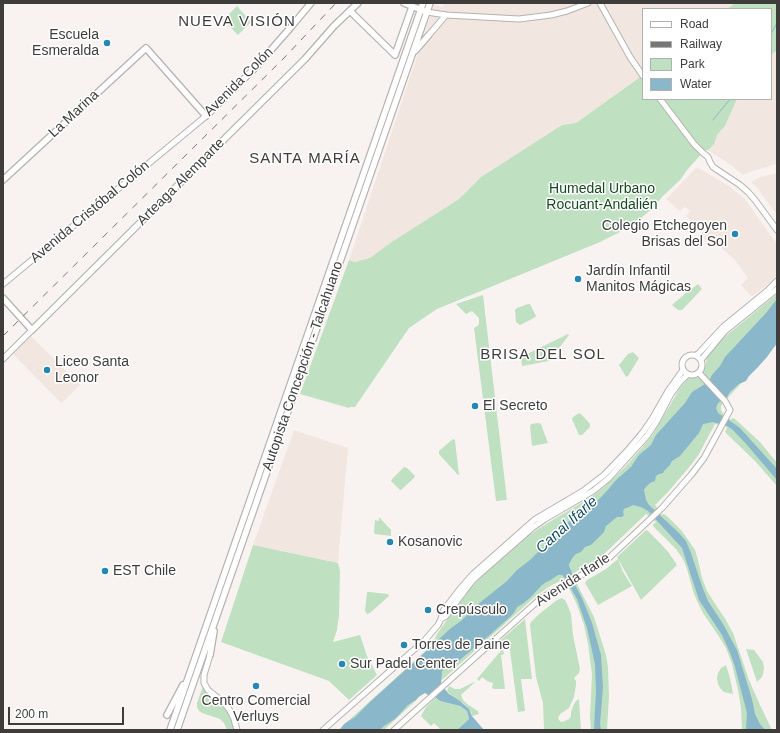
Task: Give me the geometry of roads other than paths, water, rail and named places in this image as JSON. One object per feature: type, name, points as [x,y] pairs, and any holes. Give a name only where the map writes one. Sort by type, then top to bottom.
[{"type":"main road","name":"Avenida Colón","points":[[206,116],[257,66],[311,3]]},
{"type":"main road","name":"Arteaga Alemparte","points":[[32,330],[305,59],[334,26],[358,3]]},
{"type":"main road","points":[[404,3],[427,12]]},
{"type":"main road","name":"Autopista Concepción - Talcahuano","points":[[170,730],[423,3]]},
{"type":"main road","name":"Autopista Concepción - Talcahuano","points":[[177,730],[430,3]]},
{"type":"main road","points":[[350,11],[394,55],[412,7]]},
{"type":"main road","points":[[412,55],[428,36]]},
{"type":"main road","name":"La Marina","points":[[3,180],[146,48],[206,116]]},
{"type":"main road","points":[[3,298],[5,304],[32,330]]},
{"type":"main road","points":[[210,655],[216,617]]},
{"type":"main road","points":[[167,715],[191,669]]},
{"type":"street","points":[[427,12],[446,15],[510,19],[532,18],[559,14],[588,3]]},
{"type":"street","points":[[600,3],[630,57],[642,75]]},
{"type":"street","points":[[428,36],[446,15]]},
{"type":"street","points":[[661,100],[694,144],[708,157],[713,167],[748,192],[777,230]]},
{"type":"street","name":"Avenida Colón","points":[[178,140],[206,116]]},
{"type":"street","name":"Avenida Cristóbal Colón","points":[[3,284],[178,140]]},
{"type":"street","points":[[696,355],[701,360],[702,366],[699,373],[693,375],[688,374],[683,370],[682,364],[685,358],[690,355],[696,355],[723,327],[777,282]]},
{"type":"street","points":[[701,360],[725,332],[777,289]]},
{"type":"street","name":"Arteaga Alemparte","points":[[3,359],[32,330]]},
{"type":"street","points":[[323,730],[430,635],[441,619],[443,611],[469,578],[526,526],[543,514],[589,488],[609,471],[643,432],[668,391],[683,370]]},
{"type":"street","name":"Avenida Ifarle","points":[[394,730],[539,600],[604,562],[650,520],[696,470],[730,410],[725,401],[699,373]]},
{"type":"street","points":[[441,619],[446,616],[474,579],[532,528],[593,491],[608,479],[647,436],[657,422],[671,394],[688,374]]},
{"type":"street","points":[[210,655],[203,682],[206,687],[229,709],[237,730]]},
{"type":"water","name":"Canal Ifarle","points":[[777,299],[777,343],[746,381],[739,384],[730,392],[727,397],[718,403],[716,408],[718,413],[740,428],[777,469],[777,480],[733,430],[727,426],[713,422],[703,424],[699,433],[680,456],[672,461],[663,473],[656,476],[655,481],[650,483],[644,490],[646,500],[649,505],[686,541],[708,601],[737,650],[755,714],[765,730],[746,730],[747,713],[731,655],[722,635],[699,600],[682,548],[648,511],[633,505],[624,509],[624,515],[622,517],[617,517],[606,526],[604,532],[591,545],[585,547],[581,552],[576,554],[569,564],[574,583],[592,623],[601,655],[603,687],[600,724],[601,730],[594,730],[596,693],[595,664],[587,628],[577,599],[564,577],[562,575],[558,575],[541,586],[530,598],[517,607],[512,615],[456,664],[451,668],[446,668],[442,671],[441,683],[443,687],[449,694],[469,709],[472,716],[484,730],[457,730],[469,719],[467,711],[460,706],[440,701],[433,695],[428,695],[425,693],[408,705],[395,719],[380,730],[340,730],[344,724],[355,717],[451,628],[461,621],[477,605],[507,581],[517,570],[558,535],[566,524],[584,508],[595,503],[616,480],[631,467],[639,455],[651,445],[656,435],[685,403],[692,392],[710,379],[725,357]]},
{"type":"waterway","points":[[772,32],[777,23]]},
{"type":"waterway","points":[[713,120],[729,100]]},
{"type":"railway","points":[[3,336],[283,59],[336,3]]},
{"type":"place","name":"Escuela Esmeralda","points":[[107,43]]},
{"type":"place","name":"Colegio Etchegoyen Brisas del Sol","points":[[735,234]]},
{"type":"place","name":"Jardín Infantil Manitos Mágicas","points":[[578,279]]},
{"type":"place","name":"Liceo Santa Leonor","points":[[47,370]]},
{"type":"place","name":"El Secreto","points":[[475,406]]},
{"type":"place","name":"Kosanovic","points":[[390,542]]},
{"type":"place","name":"EST Chile","points":[[105,571]]},
{"type":"place","name":"Crepúsculo","points":[[428,610]]},
{"type":"place","name":"Torres de Paine","points":[[404,645]]},
{"type":"place","name":"Sur Padel Center","points":[[342,664]]},
{"type":"place","name":"Centro Comercial Verluys","points":[[256,686]]},
{"type":"district","name":"NUEVA VISIÓN","points":[[237,22]]},
{"type":"district","name":"SANTA MARÍA","points":[[305,159]]},
{"type":"district","name":"BRISA DEL SOL","points":[[543,355]]},
{"type":"park label","name":"Humedal Urbano Rocuant-Andalién","points":[[602,198]]}]
